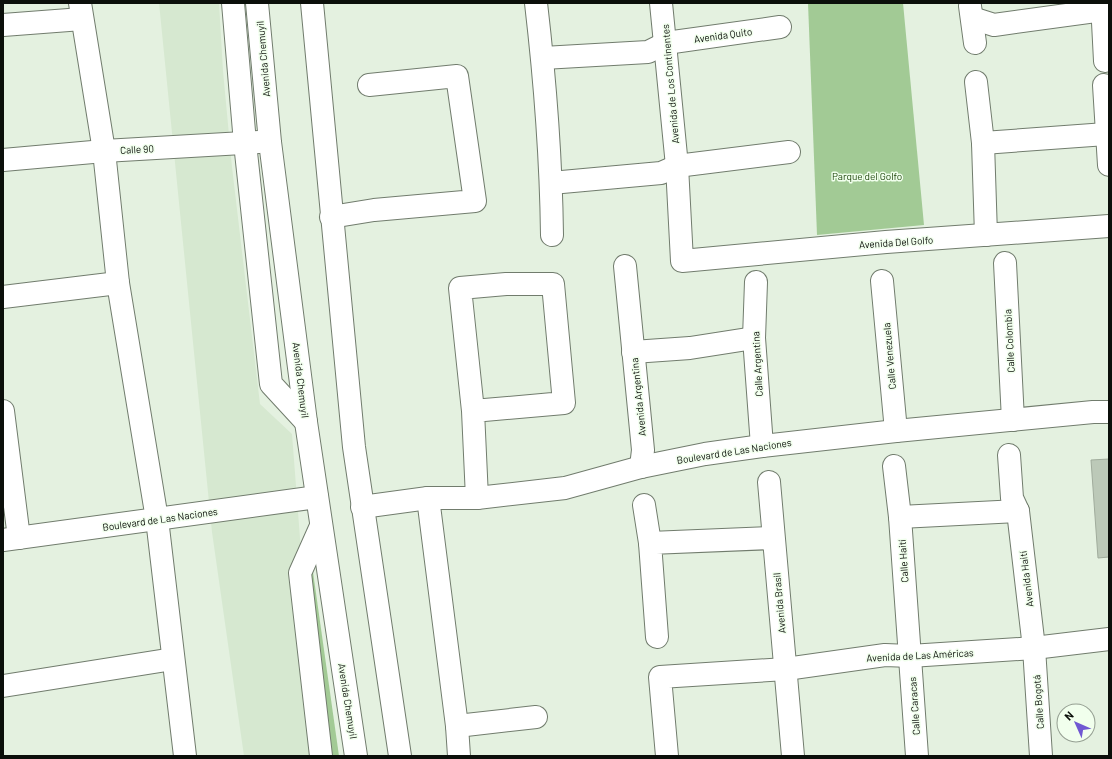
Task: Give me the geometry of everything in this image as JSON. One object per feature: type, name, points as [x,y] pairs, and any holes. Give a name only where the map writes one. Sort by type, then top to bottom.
[{"type":"street","points":[[233,3],[245,143],[271,384],[306,422]]},
{"type":"street","name":"Avenida Chemuyil","points":[[257,3],[270,142],[306,422],[356,756]]},
{"type":"street","points":[[312,3],[331,217],[354,447],[400,756]]},
{"type":"street","points":[[536,3],[543,58],[551,183],[552,235]]},
{"type":"street","name":"Avenida de Los Continentes","points":[[662,3],[678,166],[682,261]]},
{"type":"street","points":[[971,11],[994,25],[1102,6],[1105,61]]},
{"type":"street","points":[[3,26],[81,11],[104,151],[118,283],[157,519],[185,756]]},
{"type":"street","points":[[971,11],[975,43]]},
{"type":"street","name":"Avenida Quito","points":[[543,58],[648,52],[666,43],[780,27]]},
{"type":"street","points":[[331,217],[374,210],[475,201],[457,76],[369,85]]},
{"type":"street","points":[[976,82],[983,143],[986,235]]},
{"type":"street","points":[[1104,85],[1109,165]]},
{"type":"street","points":[[983,143],[1106,134]]},
{"type":"street","name":"Calle 90","points":[[3,160],[104,151],[270,142]]},
{"type":"street","points":[[551,183],[660,173],[678,166],[789,152]]},
{"type":"street","name":"Avenida Del Golfo","points":[[682,261],[886,242],[1109,226]]},
{"type":"street","name":"Calle Colombia","points":[[1005,263],[1013,420]]},
{"type":"street","points":[[626,266],[633,352]]},
{"type":"street","name":"Calle Venezuela","points":[[882,281],[896,431]]},
{"type":"street","name":"Calle Argentina","points":[[756,282],[754,338],[762,446]]},
{"type":"street","points":[[3,297],[118,283]]},
{"type":"street","points":[[473,411],[564,403],[553,284],[506,284],[460,288],[473,411],[477,498]]},
{"type":"street","name":"Avenida Argentina","points":[[641,467],[644,450],[633,352],[690,348],[754,338]]},
{"type":"street","points":[[3,411],[11,539]]},
{"type":"street","name":"Boulevard de Las Naciones","points":[[362,507],[428,498],[477,498],[565,488],[641,467],[705,454],[762,446],[896,431],[1093,412],[1109,412]]},
{"type":"street","name":"Avenida Haití","points":[[1009,455],[1012,498],[1018,511],[1034,648]]},
{"type":"street","name":"Calle Haití","points":[[894,466],[900,517],[910,656]]},
{"type":"street","name":"Avenida Brasil","points":[[769,482],[793,756]]},
{"type":"street","name":"Boulevard de Las Naciones","points":[[11,539],[317,497]]},
{"type":"street","points":[[428,498],[457,726],[459,756]]},
{"type":"street","points":[[644,505],[650,543],[657,637]]},
{"type":"street","points":[[900,517],[1018,511]]},
{"type":"street","points":[[321,526],[300,573],[321,756]]},
{"type":"street","points":[[650,543],[773,538]]},
{"type":"street","name":"Avenida de Las Américas","points":[[668,756],[660,677],[786,670],[885,655],[910,656],[1034,648],[1109,639]]},
{"type":"street","name":"Calle Bogotá","points":[[1034,648],[1041,756]]},
{"type":"street","name":"Calle Caracas","points":[[910,656],[917,756]]},
{"type":"street","points":[[3,686],[173,660]]},
{"type":"street","points":[[457,726],[536,717]]},
{"type":"shaded area","points":[[159,3],[219,3],[223,71],[232,167],[260,404],[292,434],[301,551],[313,756],[244,756],[212,532]]},
{"type":"green space","name":"Parque del Golfo","points":[[808,3],[903,3],[924,225],[817,235]]},
{"type":"green space","points":[[312,565],[339,756],[331,756],[309,569]]},
{"type":"building","points":[[1109,459],[1109,557],[1098,558],[1091,460]]}]
